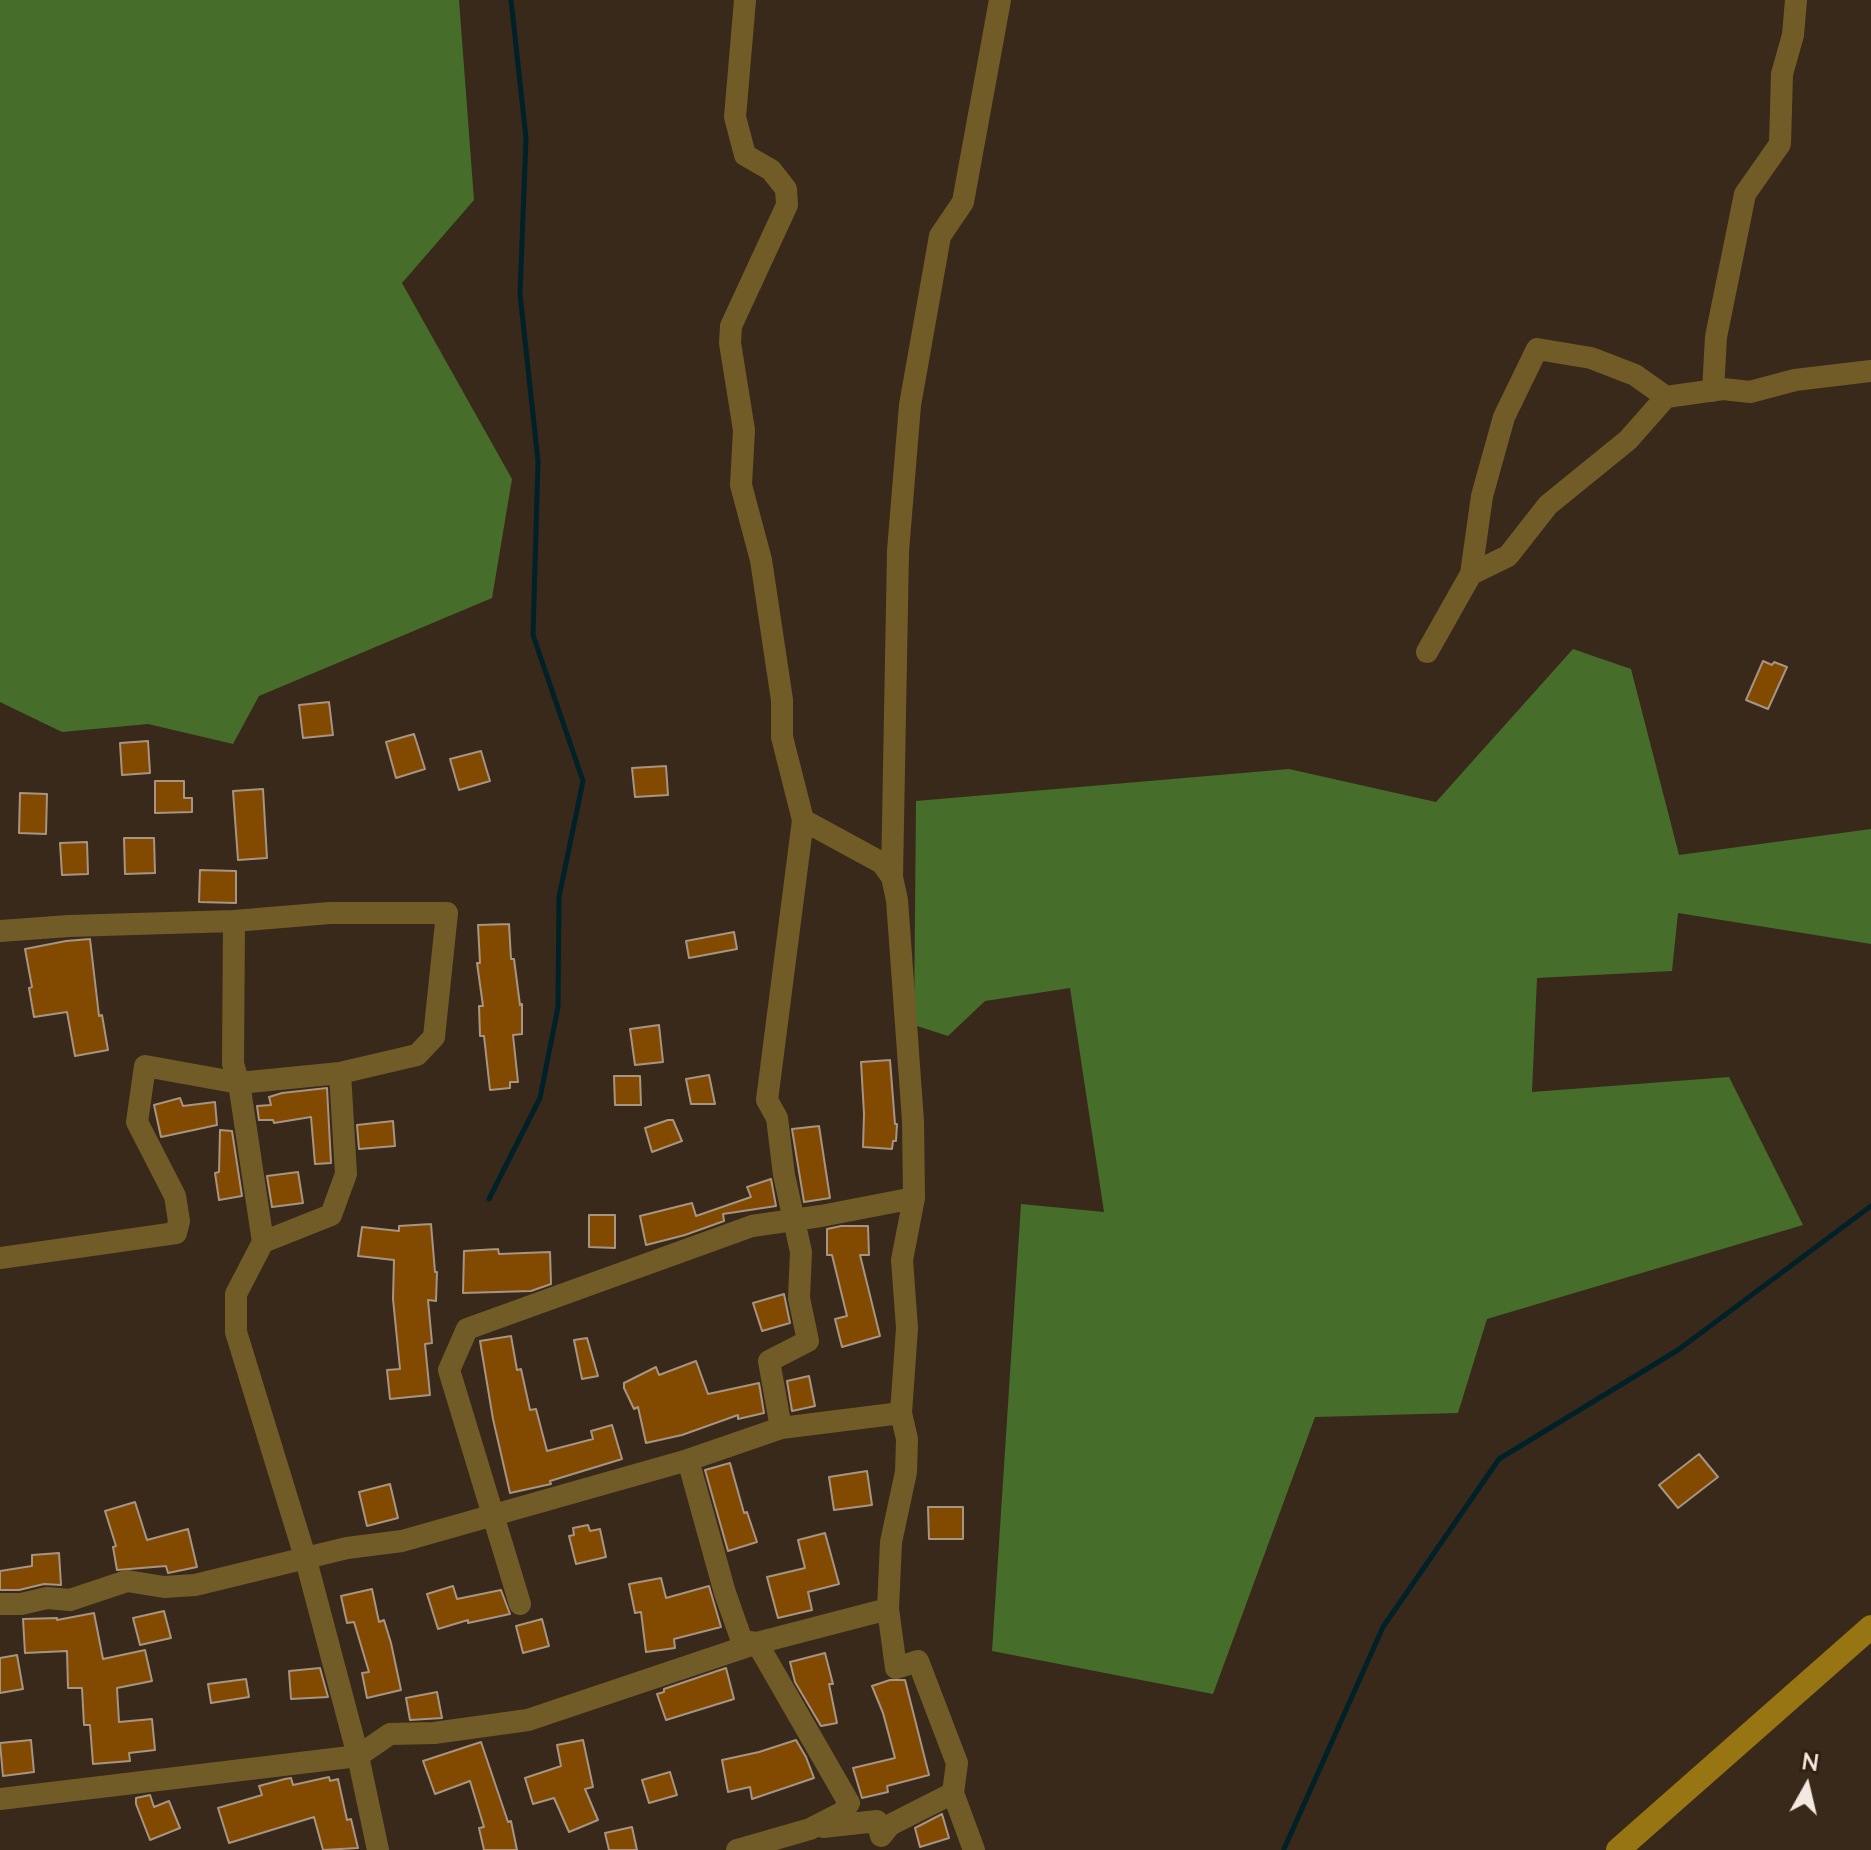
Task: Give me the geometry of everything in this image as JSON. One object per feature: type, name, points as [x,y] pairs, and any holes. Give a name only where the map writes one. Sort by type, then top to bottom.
[{"type":"main road","points":[[1629,1847],[1871,1627]]},
{"type":"street","points":[[745,0],[735,117],[745,155],[771,170],[786,189],[787,205],[731,326],[730,343],[744,430],[741,485],[761,560],[782,700],[782,737],[803,820],[767,1100],[777,1118],[784,1175],[801,1252],[799,1298],[808,1341],[769,1361],[781,1428]]},
{"type":"street","points":[[974,1850],[953,1793],[957,1763],[918,1661],[896,1668],[888,1609],[891,1542],[906,1472],[907,1439],[901,1413],[907,1328],[902,1260],[914,1198],[908,1048],[897,900],[892,877],[898,551],[910,405],[940,236],[963,202],[1000,0]]},
{"type":"street","points":[[1713,391],[1716,337],[1745,194],[1780,144],[1782,74],[1793,35],[1796,0]]},
{"type":"street","points":[[1427,652],[1471,574],[1482,496],[1504,417],[1537,349],[1591,358],[1635,375],[1666,397]]},
{"type":"street","points":[[1471,574],[1508,556],[1548,505],[1628,440],[1666,397],[1713,391],[1750,392],[1795,380],[1871,371]]},
{"type":"street","points":[[803,820],[882,863],[892,877]]},
{"type":"street","points":[[0,931],[234,921],[330,913],[447,913],[434,1037],[417,1055],[340,1073],[239,1083],[145,1066],[137,1122],[175,1196],[179,1221],[176,1233],[0,1258]]},
{"type":"street","points":[[234,921],[233,1064],[239,1083],[263,1242],[236,1294],[236,1332],[306,1560],[358,1756],[378,1850]]},
{"type":"street","points":[[263,1242],[331,1215],[346,1174],[340,1073]]},
{"type":"street","points":[[520,1604],[449,1370],[467,1329],[752,1226],[914,1198]]},
{"type":"street","points":[[0,1604],[21,1604],[47,1598],[70,1600],[127,1581],[164,1587],[195,1585],[347,1548],[402,1541],[688,1460],[781,1428],[901,1413]]},
{"type":"street","points":[[688,1460],[725,1593],[742,1641],[757,1643]]},
{"type":"street","points":[[0,1799],[358,1756],[390,1734],[434,1733],[528,1720],[757,1643],[888,1609]]},
{"type":"street","points":[[737,1850],[777,1845],[843,1812],[849,1803],[757,1643]]},
{"type":"street","points":[[810,1829],[877,1821],[881,1836],[890,1825],[953,1793]]},
{"type":"green space","points":[[0,0],[459,0],[474,200],[402,283],[512,479],[492,598],[259,696],[233,744],[148,724],[62,732],[0,702]]},
{"type":"green space","points":[[1573,649],[1631,669],[1679,855],[1871,829],[1871,944],[1678,913],[1672,971],[1537,978],[1532,1092],[1729,1077],[1803,1225],[1487,1319],[1458,1413],[1315,1417],[1213,1694],[992,1651],[1021,1204],[1104,1212],[1070,988],[985,1001],[948,1036],[914,1025],[916,801],[1289,769],[1436,802]]},
{"type":"building","points":[[1763,661],[1787,667],[1768,709],[1746,700]]},
{"type":"building","points":[[329,702],[333,735],[303,738],[299,705]]},
{"type":"building","points":[[414,734],[425,769],[396,778],[386,742]]},
{"type":"building","points":[[148,741],[150,773],[122,775],[120,743]]},
{"type":"building","points":[[481,751],[490,781],[459,790],[450,759]]},
{"type":"building","points":[[666,766],[668,795],[635,797],[632,768]]},
{"type":"building","points":[[155,781],[184,781],[184,798],[192,798],[192,812],[155,813]]},
{"type":"building","points":[[263,789],[267,858],[238,860],[233,791]]},
{"type":"building","points":[[20,793],[47,794],[46,834],[19,833]]},
{"type":"building","points":[[124,838],[154,838],[155,873],[125,874]]},
{"type":"building","points":[[87,842],[88,874],[62,875],[60,843]]},
{"type":"building","points":[[200,870],[236,871],[236,903],[199,902]]},
{"type":"building","points":[[509,924],[511,959],[514,959],[522,1004],[522,1034],[513,1035],[518,1082],[510,1082],[510,1088],[490,1090],[484,1036],[480,1036],[479,1006],[483,1006],[477,963],[480,963],[478,925]]},
{"type":"building","points":[[734,932],[737,949],[689,958],[686,941]]},
{"type":"building","points":[[90,939],[99,1016],[102,1015],[108,1050],[75,1056],[67,1012],[34,1017],[25,949]]},
{"type":"building","points":[[659,1025],[663,1062],[635,1065],[630,1029]]},
{"type":"building","points":[[890,1060],[896,1141],[893,1141],[892,1149],[863,1147],[861,1062]]},
{"type":"building","points":[[709,1075],[715,1104],[691,1104],[686,1079]]},
{"type":"building","points":[[614,1076],[640,1076],[641,1105],[615,1105]]},
{"type":"building","points":[[327,1088],[331,1163],[315,1164],[311,1117],[274,1123],[273,1120],[259,1120],[257,1106],[271,1105],[269,1097],[282,1093]]},
{"type":"building","points":[[180,1098],[183,1106],[215,1102],[217,1125],[161,1137],[154,1105]]},
{"type":"building","points":[[673,1120],[682,1141],[652,1152],[645,1128]]},
{"type":"building","points":[[393,1121],[395,1146],[359,1149],[357,1125]]},
{"type":"building","points":[[819,1126],[830,1198],[804,1202],[792,1129]]},
{"type":"building","points":[[220,1130],[232,1131],[242,1196],[219,1200],[215,1173],[219,1172]]},
{"type":"building","points":[[298,1172],[303,1203],[272,1207],[267,1176]]},
{"type":"building","points":[[771,1179],[776,1206],[723,1214],[724,1221],[646,1245],[640,1216],[692,1203],[696,1216],[751,1197],[747,1187]]},
{"type":"building","points":[[589,1215],[615,1215],[615,1248],[589,1247]]},
{"type":"building","points":[[431,1224],[437,1272],[436,1301],[428,1300],[432,1343],[425,1344],[430,1395],[390,1399],[387,1370],[400,1369],[393,1299],[394,1260],[358,1256],[362,1227],[399,1231],[399,1226]]},
{"type":"building","points":[[868,1226],[869,1255],[860,1255],[880,1336],[842,1347],[835,1319],[847,1316],[832,1255],[827,1255],[827,1229]]},
{"type":"building","points":[[498,1249],[499,1254],[550,1252],[551,1284],[531,1291],[463,1293],[464,1251]]},
{"type":"building","points":[[784,1294],[790,1323],[762,1331],[753,1303]]},
{"type":"building","points":[[511,1336],[517,1370],[521,1369],[530,1410],[536,1409],[547,1451],[593,1439],[591,1431],[612,1425],[622,1459],[550,1481],[551,1484],[510,1493],[480,1341]]},
{"type":"building","points":[[587,1338],[598,1376],[582,1379],[574,1340]]},
{"type":"building","points":[[696,1361],[708,1394],[759,1383],[764,1413],[738,1419],[738,1415],[682,1435],[646,1443],[638,1407],[634,1409],[624,1383],[656,1367],[659,1375]]},
{"type":"building","points":[[809,1376],[815,1406],[792,1411],[787,1381]]},
{"type":"building","points":[[1699,1454],[1718,1477],[1678,1508],[1659,1485]]},
{"type":"building","points":[[730,1463],[744,1513],[747,1512],[757,1542],[728,1551],[705,1470]]},
{"type":"building","points":[[867,1471],[872,1505],[834,1510],[829,1477]]},
{"type":"building","points":[[390,1484],[398,1518],[367,1526],[359,1492]]},
{"type":"building","points":[[135,1502],[147,1540],[188,1529],[197,1567],[168,1573],[166,1566],[117,1570],[113,1547],[116,1546],[105,1511]]},
{"type":"building","points":[[928,1507],[963,1507],[963,1539],[929,1539]]},
{"type":"building","points":[[588,1525],[590,1531],[600,1529],[606,1557],[576,1564],[569,1536],[574,1535],[573,1528]]},
{"type":"building","points":[[825,1533],[839,1584],[808,1592],[812,1610],[778,1618],[767,1577],[805,1568],[798,1540]]},
{"type":"building","points":[[59,1553],[61,1585],[0,1590],[0,1571],[32,1566],[32,1555]]},
{"type":"building","points":[[661,1578],[666,1598],[709,1586],[721,1627],[674,1639],[675,1648],[646,1652],[641,1612],[635,1613],[629,1584]]},
{"type":"building","points":[[453,1586],[457,1599],[501,1590],[510,1614],[468,1623],[468,1620],[438,1629],[427,1594]]},
{"type":"building","points":[[372,1589],[379,1622],[384,1620],[391,1643],[401,1690],[367,1698],[362,1673],[369,1672],[354,1622],[347,1623],[341,1596]]},
{"type":"building","points":[[164,1611],[171,1638],[140,1645],[133,1618]]},
{"type":"building","points":[[94,1613],[103,1659],[145,1650],[152,1681],[117,1688],[119,1722],[152,1719],[155,1750],[129,1753],[130,1761],[93,1764],[90,1725],[84,1725],[82,1688],[68,1688],[67,1651],[25,1653],[23,1619],[57,1620]]},
{"type":"building","points":[[542,1619],[549,1646],[523,1653],[516,1626]]},
{"type":"building","points":[[825,1653],[833,1684],[829,1684],[837,1723],[821,1726],[795,1682],[790,1662]]},
{"type":"building","points":[[17,1655],[23,1689],[0,1693],[0,1658]]},
{"type":"building","points":[[320,1668],[328,1697],[291,1699],[289,1671]]},
{"type":"building","points":[[726,1668],[734,1699],[666,1720],[657,1694]]},
{"type":"building","points":[[246,1679],[249,1697],[211,1703],[208,1684]]},
{"type":"building","points":[[890,1680],[905,1680],[929,1775],[887,1786],[888,1792],[862,1798],[853,1768],[895,1758],[872,1686]]},
{"type":"building","points":[[437,1692],[442,1718],[410,1720],[406,1698]]},
{"type":"building","points":[[31,1740],[34,1772],[3,1776],[0,1743]]},
{"type":"building","points":[[583,1740],[593,1787],[585,1789],[598,1820],[569,1832],[554,1798],[533,1804],[525,1778],[561,1766],[557,1745]]},
{"type":"building","points":[[796,1740],[814,1778],[752,1799],[750,1787],[728,1792],[722,1760]]},
{"type":"building","points":[[481,1742],[508,1822],[511,1821],[517,1850],[484,1850],[479,1828],[484,1827],[470,1781],[435,1794],[423,1761]]},
{"type":"building","points":[[670,1772],[677,1795],[649,1803],[642,1780]]},
{"type":"building","points":[[329,1777],[330,1781],[338,1779],[347,1820],[351,1819],[358,1848],[323,1850],[314,1817],[229,1843],[218,1808],[262,1795],[259,1786],[291,1778],[293,1785]]},
{"type":"building","points":[[150,1795],[154,1807],[169,1801],[180,1828],[150,1840],[136,1798]]},
{"type":"building","points":[[942,1814],[949,1838],[920,1847],[915,1828]]},
{"type":"building","points":[[632,1827],[637,1850],[609,1850],[605,1833]]},
{"type":"waterway","points":[[489,1199],[540,1098],[558,1007],[559,897],[583,781],[533,635],[538,461],[520,294],[526,138],[511,0]]},
{"type":"waterway","points":[[1284,1849],[1383,1627],[1499,1459],[1678,1350],[1871,1206]]}]
